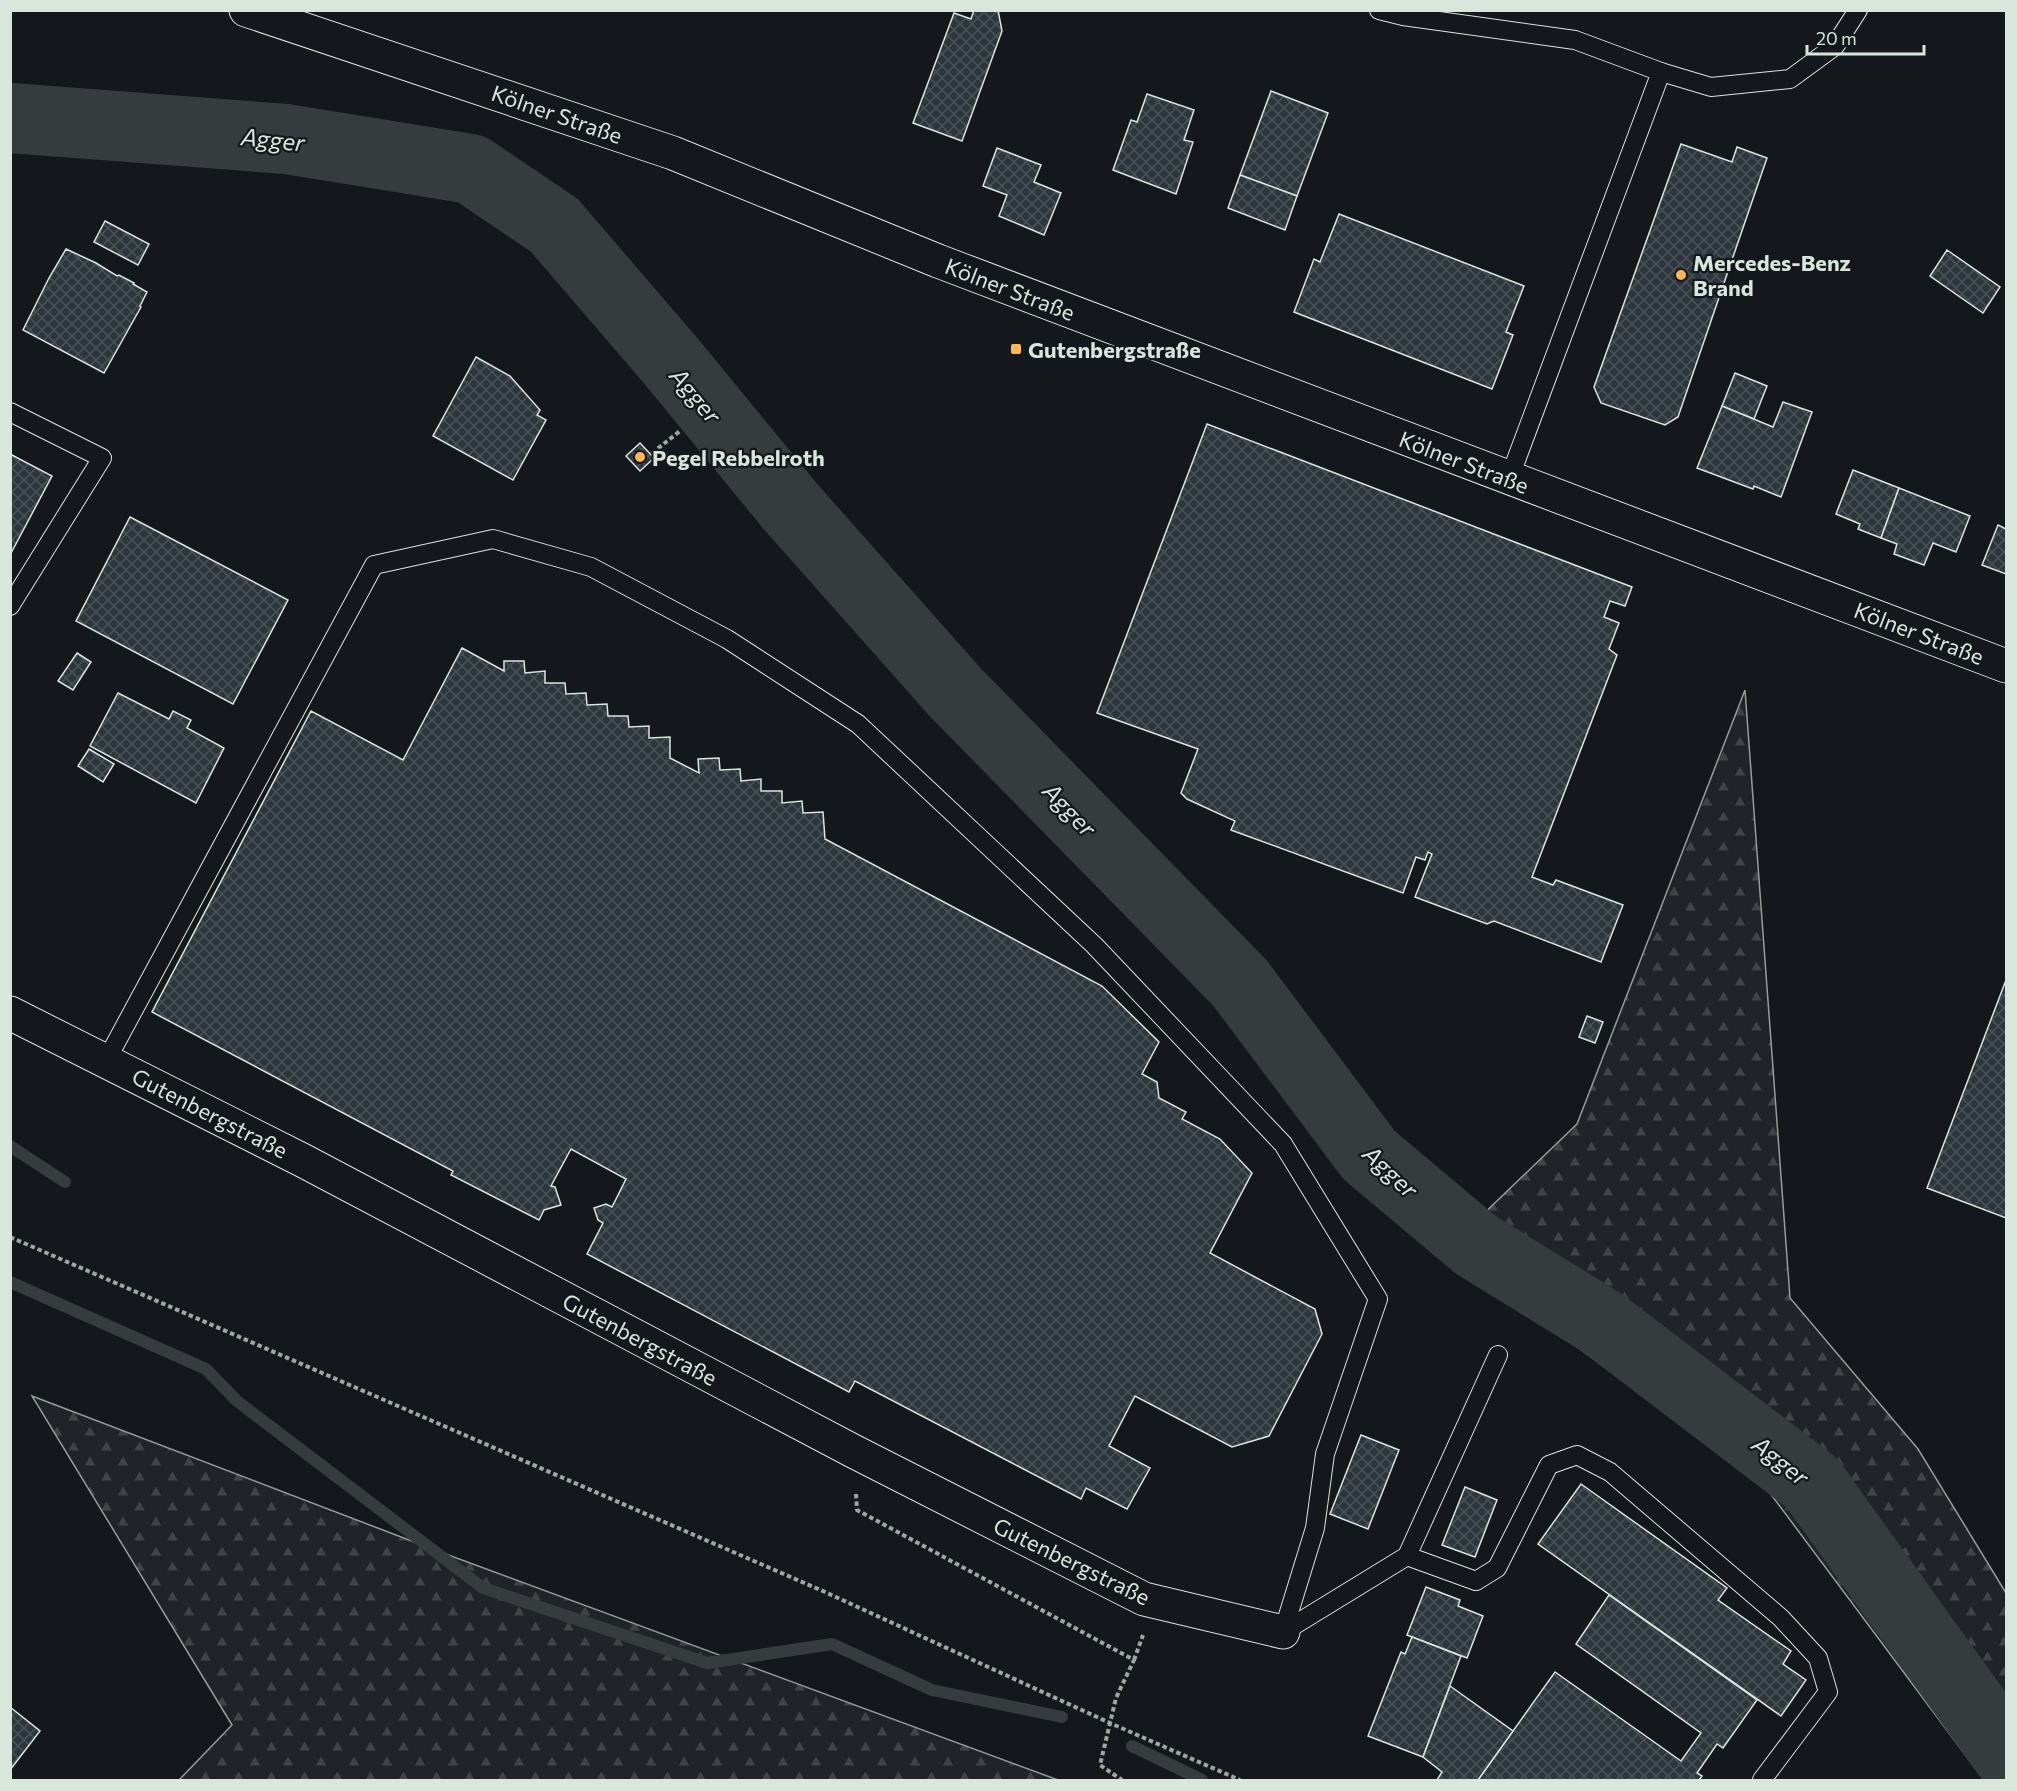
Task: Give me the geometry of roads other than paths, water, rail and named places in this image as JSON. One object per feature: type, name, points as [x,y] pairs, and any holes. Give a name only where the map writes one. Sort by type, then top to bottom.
[{"type":"main road","name":"Kölner Straße","points":[[246,10],[673,153],[938,261],[2007,666]]},
{"type":"main road","name":"Gutenbergstraße","points":[[10,1012],[312,1165],[853,1451],[1144,1599],[1282,1632]]},
{"type":"lane","points":[[1379,10],[1403,16],[1575,40],[1660,72],[1712,87],[1790,79],[1834,46],[1858,10]]},
{"type":"lane","points":[[1509,479],[1660,72]]},
{"type":"lane","points":[[10,412],[102,458],[10,606]]},
{"type":"lane","points":[[106,1061],[374,565],[493,539],[591,567],[726,639],[858,724],[1094,945],[1283,1144],[1377,1299],[1325,1455],[1316,1528],[1282,1632]]},
{"type":"lane","points":[[1282,1632],[1407,1556],[1498,1355]]},
{"type":"lane","points":[[1407,1556],[1476,1581],[1497,1568],[1549,1465],[1577,1455],[1610,1472],[1781,1618],[1818,1658],[1828,1692],[1762,1780]]},
{"type":"waterway","name":"Agger","points":[[10,118],[286,139],[471,169],[554,225],[671,361],[790,506],[955,692],[1240,983],[1369,1155],[1476,1245],[1601,1322],[1812,1483],[2006,1753]]},
{"type":"waterway","points":[[10,1146],[65,1182]]},
{"type":"waterway","points":[[10,1282],[206,1369],[237,1401],[483,1588],[707,1663],[832,1644],[932,1690],[1062,1717]]},
{"type":"waterway","points":[[1132,1746],[1202,1780]]},
{"type":"place","name":"Mercedes-Benz Brand","points":[[1681,275]]},
{"type":"place","name":"Gutenbergstraße","points":[[1016,349]]},
{"type":"place","name":"Pegel Rebbelroth","points":[[640,457]]}]
